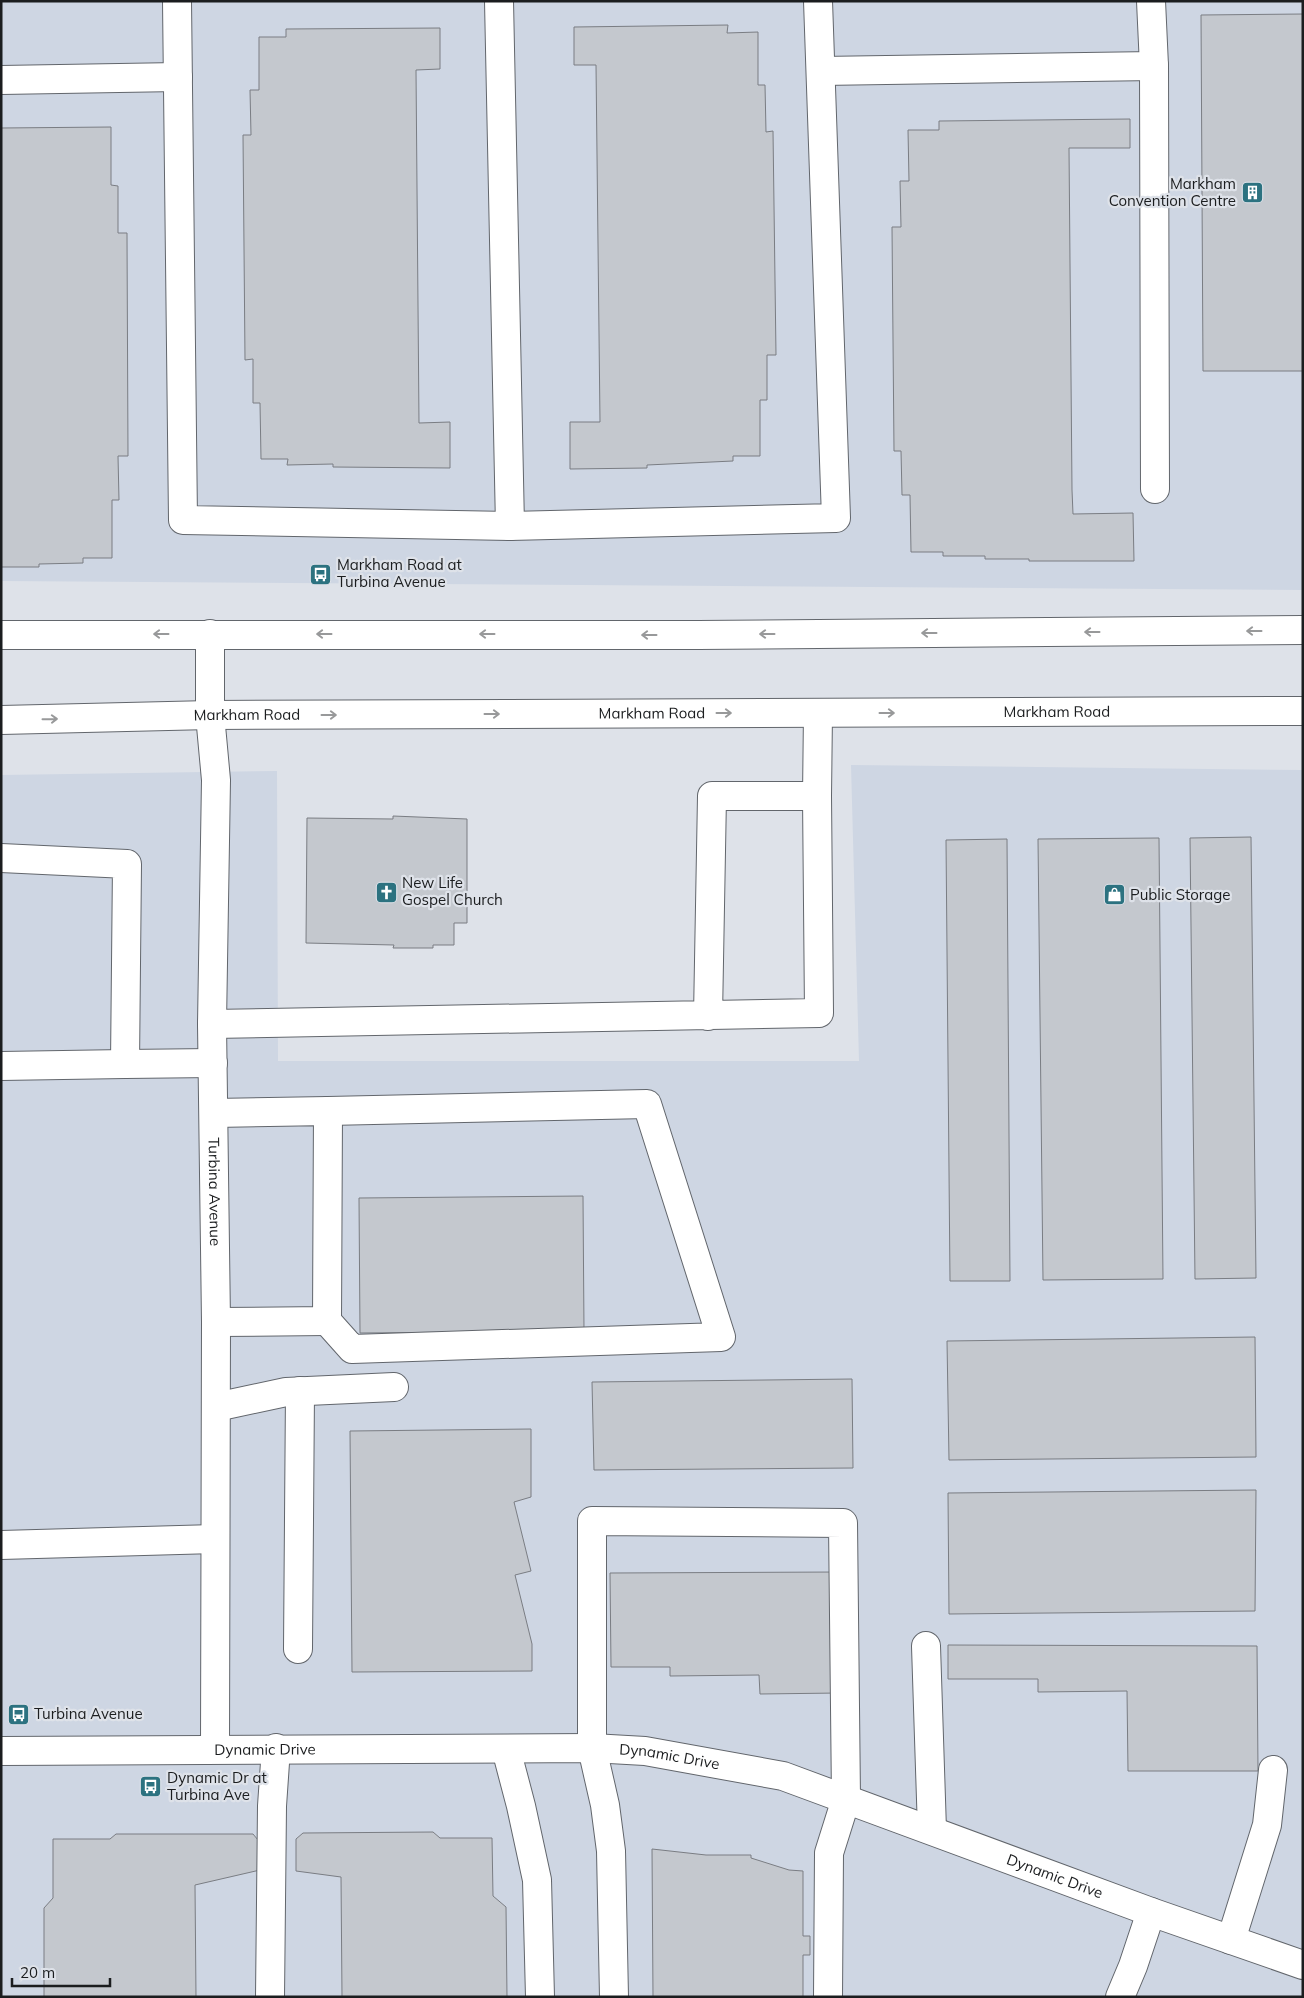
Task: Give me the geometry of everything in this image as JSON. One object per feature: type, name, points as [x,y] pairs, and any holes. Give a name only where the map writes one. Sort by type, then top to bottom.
[{"type":"main road","points":[[177,1],[184,520],[510,526],[836,518],[818,1]]},
{"type":"main road","points":[[499,1],[510,526]]},
{"type":"main road","points":[[1151,1],[1154,66],[1155,489]]},
{"type":"main road","points":[[821,71],[1154,66]]},
{"type":"main road","points":[[1,80],[178,77]]},
{"type":"main road","points":[[1,635],[698,635],[1303,630]]},
{"type":"main road","name":"Turbina Avenue","points":[[210,634],[210,715],[216,780],[212,1024],[216,1322],[215,1749]]},
{"type":"main road","name":"Markham Road","points":[[1,720],[210,715],[1303,711]]},
{"type":"main road","points":[[212,1024],[819,1013],[818,713]]},
{"type":"main road","points":[[708,1016],[712,796],[817,796]]},
{"type":"main road","points":[[1,858],[127,864],[124,1064]]},
{"type":"main road","points":[[1,1066],[213,1063]]},
{"type":"main road","points":[[214,1113],[647,1104],[721,1337],[352,1350],[327,1321],[328,1111]]},
{"type":"main road","points":[[216,1322],[327,1321]]},
{"type":"main road","points":[[216,1408],[286,1392],[394,1387]]},
{"type":"main road","points":[[298,1649],[300,1391]]},
{"type":"main road","points":[[614,1997],[611,1851],[605,1805],[592,1748],[592,1521],[844,1523],[846,1799],[829,1853],[828,1997]]},
{"type":"main road","points":[[1,1545],[215,1539]]},
{"type":"main road","points":[[926,1646],[932,1830]]},
{"type":"main road","points":[[270,1997],[272,1806],[276,1748]]},
{"type":"main road","name":"Dynamic Drive","points":[[1,1751],[276,1748],[592,1748],[645,1751],[783,1776],[1151,1912],[1303,1965]]},
{"type":"main road","points":[[506,1749],[537,1880],[540,1997]]},
{"type":"main road","points":[[1232,1940],[1267,1825],[1273,1770]]},
{"type":"main road","points":[[1120,1997],[1133,1966],[1151,1912]]},
{"type":"shaded area","points":[[1,1],[1303,1],[1303,590],[1,581]]},
{"type":"shaded area","points":[[851,765],[1303,770],[1303,1997],[1,1997],[1,775],[277,771],[278,1061],[859,1061]]},
{"type":"building","name":"Markham Convention Centre","points":[[1303,14],[1303,371],[1203,371],[1201,15]]},
{"type":"building","points":[[728,25],[727,33],[758,32],[758,85],[765,85],[766,132],[773,131],[776,355],[767,355],[767,400],[760,400],[760,456],[733,456],[733,461],[647,465],[647,468],[570,469],[570,422],[600,422],[596,65],[574,65],[574,27]]},
{"type":"building","points":[[440,28],[440,69],[416,70],[419,423],[450,422],[450,468],[333,467],[333,464],[287,465],[288,459],[261,459],[260,403],[253,403],[253,359],[245,360],[243,135],[251,135],[250,90],[259,90],[259,37],[286,37],[286,29]]},
{"type":"building","points":[[1130,119],[1130,148],[1069,148],[1072,490],[1073,514],[1133,513],[1134,561],[1029,561],[1029,559],[985,559],[985,556],[943,556],[943,552],[911,552],[910,495],[902,495],[901,451],[894,451],[892,227],[901,227],[900,181],[909,181],[908,130],[939,130],[939,121]]},
{"type":"building","points":[[111,127],[111,185],[118,186],[118,233],[127,233],[128,456],[118,456],[119,500],[112,500],[112,558],[83,558],[83,563],[39,564],[39,567],[1,567],[1,128]]},
{"type":"building","name":"New Life Gospel Church","points":[[393,816],[467,819],[467,923],[454,923],[454,945],[433,945],[433,948],[393,948],[394,945],[306,943],[307,818],[393,819]]},
{"type":"building","points":[[1251,837],[1256,1278],[1195,1279],[1190,838]]},
{"type":"building","points":[[1159,838],[1163,1279],[1043,1280],[1038,839]]},
{"type":"building","points":[[1007,839],[1010,1281],[950,1281],[946,840]]},
{"type":"building","points":[[583,1196],[584,1331],[360,1333],[359,1198]]},
{"type":"building","points":[[1255,1337],[1256,1457],[949,1460],[947,1341]]},
{"type":"building","points":[[852,1379],[853,1468],[594,1470],[592,1382]]},
{"type":"building","points":[[531,1429],[531,1497],[514,1502],[531,1571],[515,1575],[532,1644],[532,1671],[352,1672],[350,1431]]},
{"type":"building","points":[[1256,1490],[1255,1611],[949,1614],[948,1493]]},
{"type":"building","points":[[838,1572],[839,1693],[760,1694],[759,1675],[670,1676],[670,1667],[611,1667],[610,1573]]},
{"type":"building","points":[[948,1645],[1257,1646],[1258,1771],[1128,1771],[1127,1691],[1038,1692],[1038,1679],[948,1679]]},
{"type":"building","points":[[433,1832],[440,1838],[492,1838],[493,1896],[506,1907],[507,1997],[342,1997],[341,1877],[296,1871],[296,1839],[303,1833]]},
{"type":"building","points":[[116,1834],[253,1834],[258,1840],[260,1870],[195,1885],[196,1997],[44,1997],[44,1908],[53,1898],[53,1839],[110,1839]]},
{"type":"building","points":[[652,1849],[706,1855],[751,1855],[751,1858],[789,1870],[803,1871],[803,1936],[810,1936],[810,1955],[803,1955],[803,1997],[653,1997]]},
{"type":"place","name":"Markham Convention Centre","points":[[1252,193]]},
{"type":"place","name":"Markham Road at Turbina Avenue","points":[[321,574]]},
{"type":"place","name":"New Life Gospel Church","points":[[386,892]]},
{"type":"place","name":"Public Storage","points":[[1114,895]]},
{"type":"place","name":"Turbina Avenue","points":[[18,1714]]},
{"type":"place","name":"Dynamic Dr at Turbina Ave","points":[[151,1787]]}]
